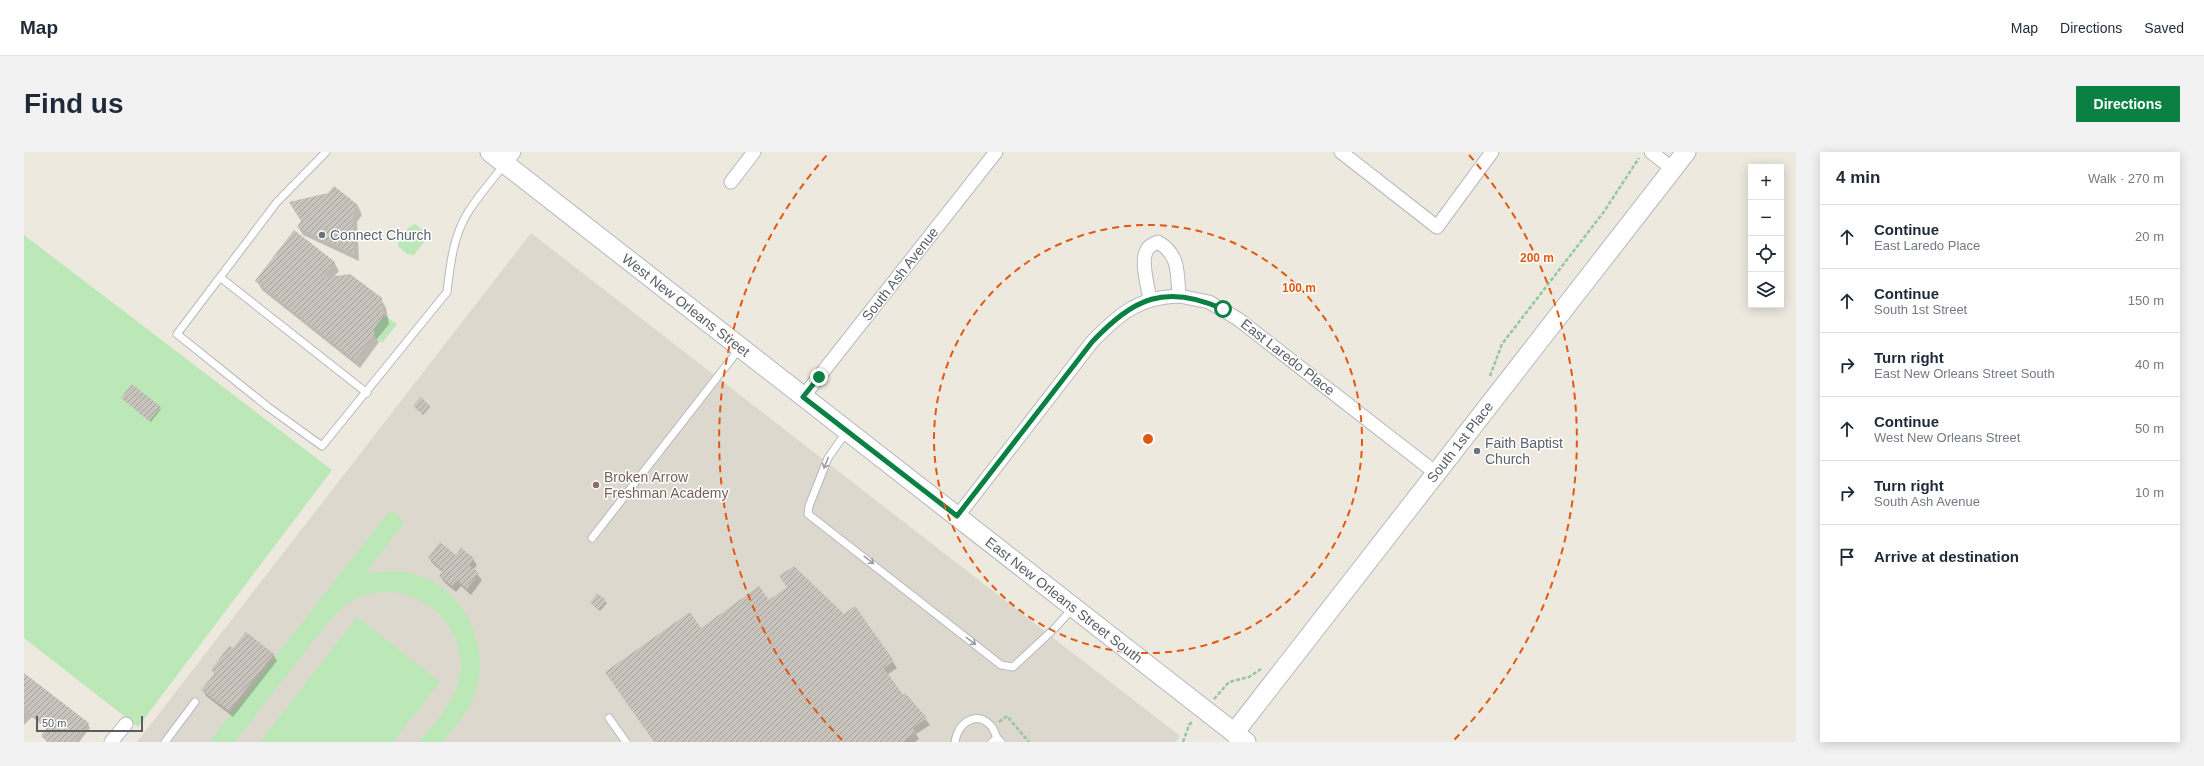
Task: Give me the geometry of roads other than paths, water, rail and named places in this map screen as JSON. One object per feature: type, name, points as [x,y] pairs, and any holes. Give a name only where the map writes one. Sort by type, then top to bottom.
[{"type":"main road","name":"West New Orleans Street","points":[[490,152],[509,158],[740,348],[882,458]]},
{"type":"main road","name":"South 1st Place","points":[[1237,737],[1436,473],[1686,152]]},
{"type":"main road","name":"East New Orleans Street South","points":[[882,458],[1237,737]]},
{"type":"street","points":[[731,182],[754,152]]},
{"type":"street","name":"South Ash Avenue","points":[[803,397],[996,152]]},
{"type":"street","points":[[1341,152],[1437,227],[1492,152]]},
{"type":"street","points":[[1646,153],[1672,169]]},
{"type":"street","points":[[1150,300],[1145,252],[1151,245],[1158,242],[1168,248],[1174,256],[1179,296]]},
{"type":"street","name":"East Laredo Place","points":[[957,516],[1092,342],[1112,322],[1124,313],[1150,300],[1179,296],[1209,302],[1238,319],[1436,473]]},
{"type":"street","points":[[111,742],[126,724]]},
{"type":"lane","points":[[326,152],[276,202],[221,278],[177,334],[268,407],[322,446],[367,393],[447,292],[450,262],[461,227],[467,215],[509,158]]},
{"type":"lane","points":[[221,278],[367,393]]},
{"type":"lane","points":[[592,538],[740,348]]},
{"type":"lane","points":[[847,431],[828,458],[809,506],[808,514],[1001,665],[1013,667],[1054,629],[1073,607]]},
{"type":"lane","points":[[165,742],[195,702]]},
{"type":"lane","points":[[608,718],[626,742]]},
{"type":"lane","points":[[955,742],[960,726],[967,721],[974,719],[984,721],[991,726],[996,741]]},
{"type":"place","name":"Connect Church","points":[[322,235]]},
{"type":"place","name":"Faith Baptist Church","points":[[1477,451]]},
{"type":"place","name":"Broken Arrow Freshman Academy","points":[[596,485]]}]
